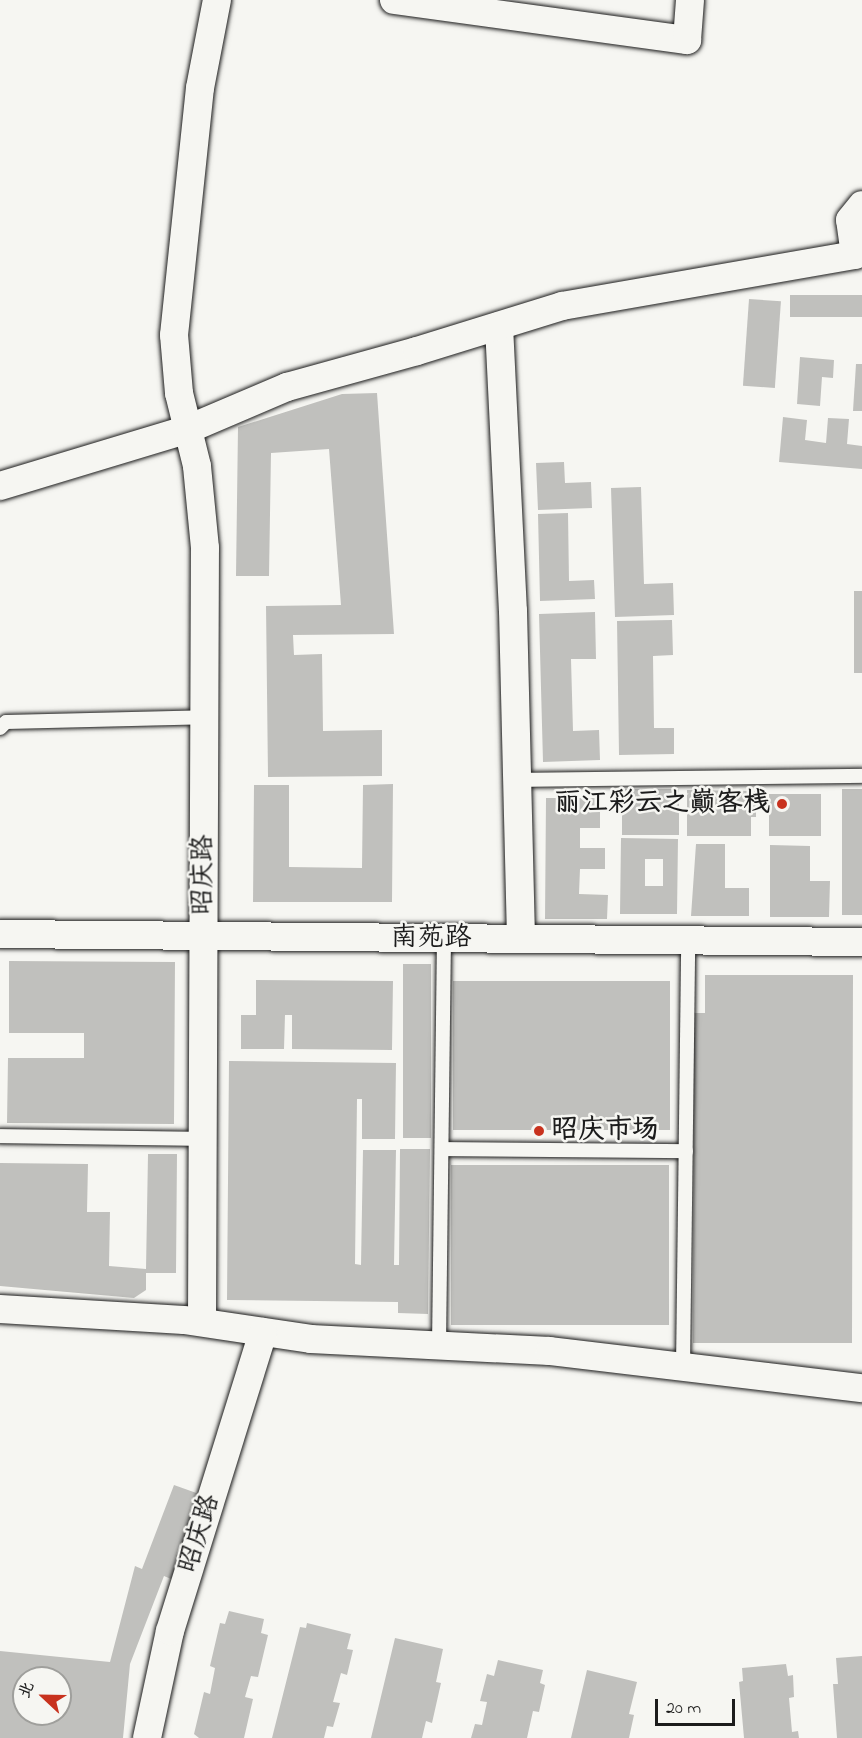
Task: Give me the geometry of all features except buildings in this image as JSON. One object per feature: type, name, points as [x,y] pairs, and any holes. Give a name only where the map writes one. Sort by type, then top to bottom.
[{"type":"street","name":"昭庆路","points":[[202,1322],[205,548],[197,466],[186,430],[179,393],[174,335],[200,88],[217,0]]},
{"type":"street","points":[[394,0],[687,40],[690,0]]},
{"type":"street","points":[[0,486],[186,430],[287,387],[562,306],[860,260],[850,220],[862,205]]},
{"type":"street","points":[[500,326],[513,611],[520,939]]},
{"type":"street","name":"南苑路","points":[[0,934],[862,942]]},
{"type":"street","points":[[0,1309],[202,1322],[311,1339],[550,1352],[862,1388]]},
{"type":"street","name":"昭庆路","points":[[147,1738],[170,1630],[272,1333]]},
{"type":"street","name":"昭庆路","points":[[165,1738],[188,1635],[272,1333]]},
{"type":"lane","points":[[0,728],[6,722],[205,717]]},
{"type":"lane","points":[[517,780],[862,776]]},
{"type":"lane","points":[[439,1346],[444,939]]},
{"type":"lane","points":[[683,1368],[688,940]]},
{"type":"lane","points":[[0,1136],[203,1139]]},
{"type":"lane","points":[[442,1149],[686,1152]]},
{"type":"place","name":"丽江彩云之巅客栈","points":[[782,804]]},
{"type":"place","name":"昭庆市场","points":[[539,1131]]}]
